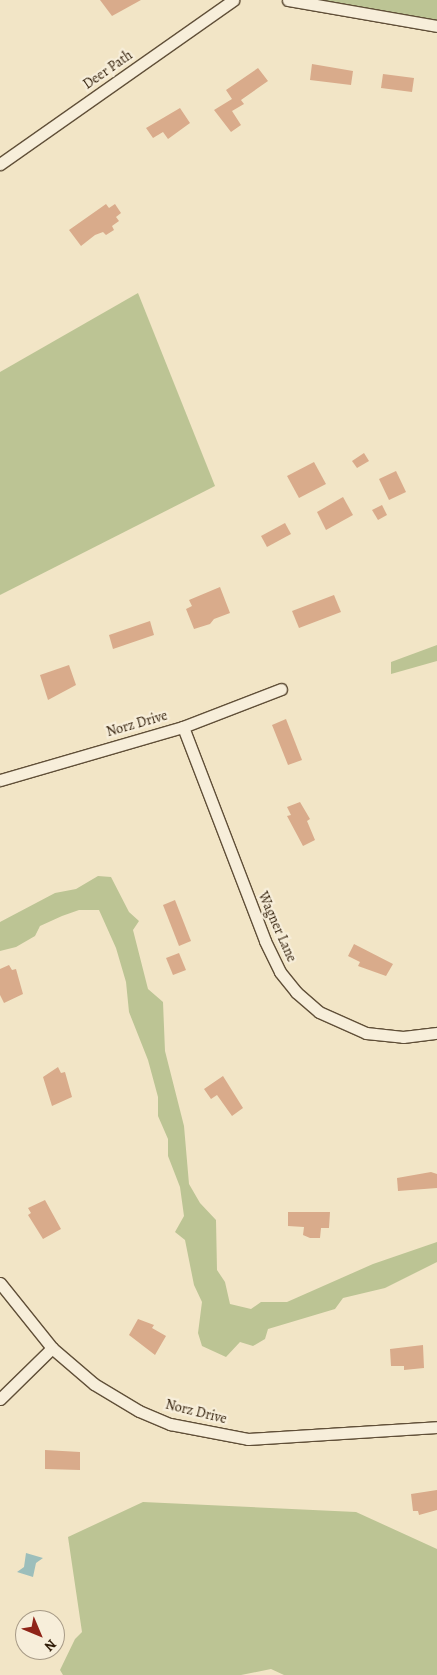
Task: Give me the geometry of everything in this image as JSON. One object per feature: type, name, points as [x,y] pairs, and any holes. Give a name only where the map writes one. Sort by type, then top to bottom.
[{"type":"street","name":"Deer Path","points":[[0,164],[233,0]]},
{"type":"street","points":[[288,0],[437,26]]},
{"type":"street","name":"Norz Drive","points":[[0,780],[183,726],[280,689]]},
{"type":"street","name":"Wagner Lane","points":[[183,726],[265,941],[280,972],[296,992],[319,1012],[366,1032],[404,1037],[437,1033]]},
{"type":"street","name":"Norz Drive","points":[[0,1283],[52,1348],[94,1384],[131,1406],[170,1424],[207,1434],[248,1439],[437,1427]]},
{"type":"street","points":[[0,1399],[52,1348]]},
{"type":"green space","points":[[290,0],[437,0],[437,25]]},
{"type":"green space","points":[[138,293],[215,486],[0,595],[0,372]]},
{"type":"green space","points":[[437,645],[437,661],[391,674],[391,662]]},
{"type":"green space","points":[[98,876],[111,877],[129,912],[139,921],[133,930],[148,989],[163,1002],[165,1051],[184,1126],[189,1184],[200,1203],[216,1220],[217,1270],[225,1282],[230,1304],[251,1309],[261,1302],[287,1302],[373,1264],[437,1242],[437,1262],[385,1288],[343,1298],[335,1309],[268,1329],[265,1339],[253,1346],[240,1342],[226,1357],[202,1346],[198,1333],[202,1302],[194,1285],[185,1240],[175,1232],[184,1216],[180,1187],[168,1156],[168,1139],[158,1116],[158,1097],[148,1060],[129,1012],[126,982],[116,948],[99,910],[79,910],[62,916],[40,926],[35,936],[16,947],[0,951],[0,922],[55,893],[76,889]]},
{"type":"green space","points":[[143,1502],[356,1512],[437,1549],[437,1675],[284,1675],[271,1669],[241,1675],[63,1675],[60,1670],[75,1639],[82,1632],[68,1537]]},
{"type":"water","points":[[26,1553],[43,1558],[36,1563],[33,1577],[17,1572],[24,1567]]},
{"type":"building","points":[[100,0],[141,0],[112,16]]},
{"type":"building","points":[[312,64],[353,71],[351,85],[310,80]]},
{"type":"building","points":[[258,68],[268,81],[241,100],[244,104],[232,111],[241,125],[231,132],[214,110],[232,99],[226,90]]},
{"type":"building","points":[[383,74],[414,78],[412,92],[381,88]]},
{"type":"building","points":[[180,108],[190,123],[168,139],[163,132],[153,138],[146,128]]},
{"type":"building","points":[[106,204],[109,208],[115,204],[121,213],[116,217],[119,221],[112,226],[114,230],[106,235],[103,232],[95,235],[81,246],[69,230]]},
{"type":"building","points":[[364,453],[369,461],[357,468],[352,461]]},
{"type":"building","points":[[314,462],[326,484],[299,498],[287,476]]},
{"type":"building","points":[[396,471],[406,492],[389,500],[379,479]]},
{"type":"building","points":[[343,497],[353,515],[326,530],[317,512]]},
{"type":"building","points":[[382,505],[387,515],[378,520],[372,510]]},
{"type":"building","points":[[285,523],[291,534],[267,547],[261,536]]},
{"type":"building","points":[[220,587],[230,613],[214,619],[210,624],[194,629],[186,609],[192,606],[189,600]]},
{"type":"building","points":[[334,595],[341,612],[299,628],[292,611]]},
{"type":"building","points":[[150,621],[154,635],[113,649],[109,635]]},
{"type":"building","points":[[69,665],[76,685],[48,700],[40,675]]},
{"type":"building","points":[[286,719],[302,760],[288,765],[272,725]]},
{"type":"building","points":[[300,802],[310,819],[307,821],[315,840],[303,846],[287,816],[291,815],[287,807]]},
{"type":"building","points":[[175,900],[191,941],[179,946],[163,905]]},
{"type":"building","points":[[354,944],[393,964],[386,976],[358,966],[360,962],[348,956]]},
{"type":"building","points":[[179,953],[186,970],[173,975],[166,958]]},
{"type":"building","points":[[9,965],[12,970],[16,969],[23,994],[4,1003],[0,995],[0,969]]},
{"type":"building","points":[[58,1067],[61,1073],[65,1072],[72,1097],[52,1106],[43,1077]]},
{"type":"building","points":[[223,1076],[243,1108],[232,1116],[217,1095],[211,1099],[204,1089]]},
{"type":"building","points":[[431,1172],[437,1174],[437,1188],[398,1191],[397,1178]]},
{"type":"building","points":[[45,1200],[61,1229],[43,1239],[28,1215],[31,1213],[28,1208]]},
{"type":"building","points":[[288,1212],[330,1212],[329,1228],[321,1228],[320,1238],[310,1238],[303,1235],[304,1227],[288,1226]]},
{"type":"building","points":[[138,1319],[154,1325],[152,1328],[166,1336],[155,1355],[129,1335]]},
{"type":"building","points":[[423,1345],[424,1368],[404,1370],[404,1366],[391,1366],[390,1349]]},
{"type":"building","points":[[45,1450],[80,1452],[80,1470],[45,1469]]},
{"type":"building","points":[[437,1490],[437,1510],[419,1515],[418,1511],[413,1511],[411,1494]]}]
